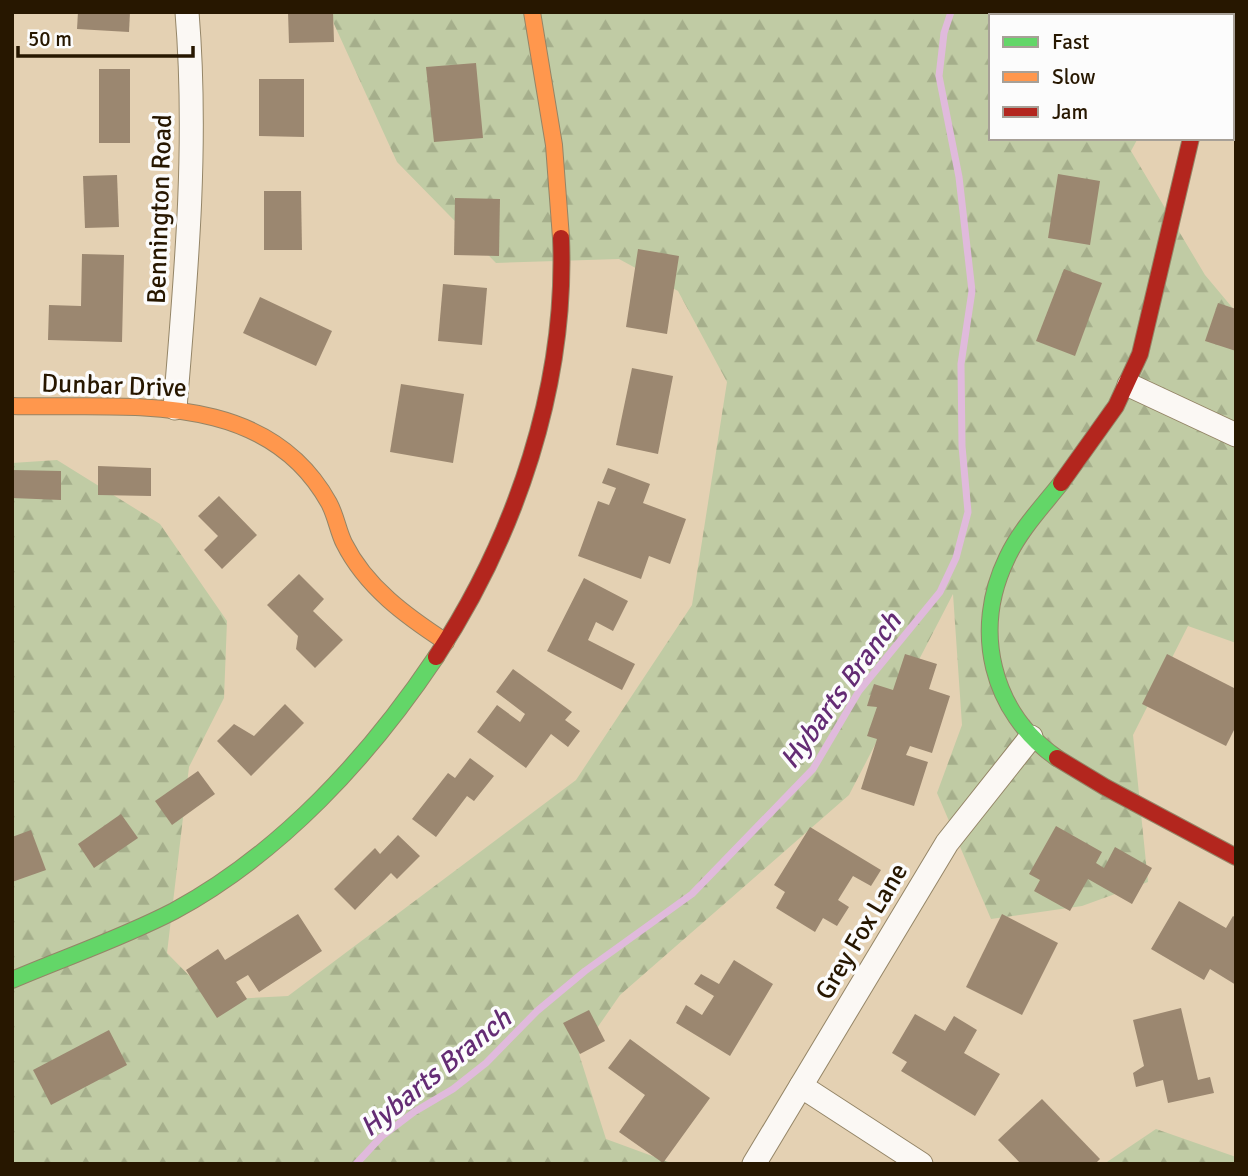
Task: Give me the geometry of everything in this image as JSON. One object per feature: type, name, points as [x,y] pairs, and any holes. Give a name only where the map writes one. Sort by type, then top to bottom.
[{"type":"street","name":"Bennington Road","points":[[175,408],[190,215],[192,135],[187,12]]},
{"type":"street","points":[[12,980],[99,947],[157,920],[251,859],[287,829],[342,774],[386,724],[446,642],[478,587],[508,516],[541,406],[556,327],[562,215],[556,152],[531,12]]},
{"type":"street","points":[[1191,140],[1140,354],[1129,385],[1109,421],[1016,542],[1001,573],[991,604],[989,636],[998,683],[1011,712],[1031,737],[1072,770],[1236,857]]},
{"type":"street","points":[[1129,385],[1236,435]]},
{"type":"street","name":"Dunbar Drive","points":[[12,406],[175,408],[220,416],[250,428],[277,444],[302,465],[330,504],[346,546],[363,573],[408,618],[446,642]]},
{"type":"street","name":"Grey Fox Lane","points":[[754,1164],[947,843],[1031,737]]},
{"type":"street","points":[[801,1086],[921,1164]]},
{"type":"green space","points":[[331,12],[1187,12],[989,14],[989,140],[1137,140],[1131,151],[1205,275],[1236,312],[1236,643],[1188,626],[1133,735],[1148,882],[1082,906],[991,919],[937,793],[962,725],[953,594],[849,795],[620,995],[579,1054],[606,1139],[674,1164],[12,1164],[12,463],[57,460],[160,524],[227,621],[224,698],[189,767],[167,953],[213,1000],[288,996],[576,780],[692,605],[727,382],[678,291],[619,259],[496,263],[397,162]]},
{"type":"green space","points":[[1156,1129],[1236,1157],[1236,1164],[1104,1164]]},
{"type":"building","points":[[78,12],[130,12],[129,32],[77,29]]},
{"type":"building","points":[[288,12],[333,12],[334,42],[289,43]]},
{"type":"building","points":[[476,63],[483,138],[434,142],[426,67]]},
{"type":"building","points":[[99,69],[130,69],[130,143],[99,143]]},
{"type":"building","points":[[259,79],[304,79],[304,137],[259,136]]},
{"type":"building","points":[[1058,174],[1100,181],[1090,245],[1048,238]]},
{"type":"building","points":[[117,175],[119,227],[85,228],[83,176]]},
{"type":"building","points":[[264,191],[301,191],[302,250],[264,250]]},
{"type":"building","points":[[455,198],[500,199],[499,256],[454,255]]},
{"type":"building","points":[[638,249],[679,256],[667,334],[626,327]]},
{"type":"building","points":[[82,254],[124,255],[122,342],[48,340],[49,305],[81,306]]},
{"type":"building","points":[[1064,269],[1102,283],[1075,356],[1036,341]]},
{"type":"building","points":[[443,284],[487,288],[482,345],[438,341]]},
{"type":"building","points":[[260,297],[332,331],[316,366],[243,333]]},
{"type":"building","points":[[1218,303],[1236,309],[1236,351],[1205,341]]},
{"type":"building","points":[[632,368],[673,376],[658,454],[616,445]]},
{"type":"building","points":[[401,384],[464,394],[453,463],[390,452]]},
{"type":"building","points":[[98,466],[151,468],[151,496],[98,495]]},
{"type":"building","points":[[608,468],[650,484],[643,503],[686,519],[670,564],[649,556],[641,579],[578,556],[598,501],[609,505],[616,488],[602,483]]},
{"type":"building","points":[[12,470],[61,471],[61,500],[12,498]]},
{"type":"building","points":[[219,496],[257,535],[222,569],[204,550],[218,536],[198,516]]},
{"type":"building","points":[[299,574],[324,599],[313,611],[343,640],[315,668],[296,649],[298,636],[267,605]]},
{"type":"building","points":[[584,578],[628,601],[613,631],[596,622],[588,640],[635,664],[622,690],[547,651]]},
{"type":"building","points":[[905,654],[937,664],[929,689],[950,696],[932,753],[910,746],[906,755],[928,762],[914,806],[861,789],[877,739],[867,736],[877,707],[867,706],[874,684],[893,690]]},
{"type":"building","points":[[1167,654],[1236,689],[1236,726],[1226,746],[1142,704]]},
{"type":"building","points":[[513,669],[572,712],[565,720],[580,731],[568,747],[551,734],[526,768],[477,732],[497,705],[520,722],[525,714],[496,692]]},
{"type":"building","points":[[285,704],[304,723],[251,776],[217,741],[234,724],[254,736]]},
{"type":"building","points":[[470,758],[494,776],[474,801],[467,796],[436,837],[412,819],[448,773],[455,778]]},
{"type":"building","points":[[198,771],[215,794],[172,825],[155,801]]},
{"type":"building","points":[[121,814],[138,838],[94,868],[78,844]]},
{"type":"building","points":[[1056,826],[1102,852],[1096,863],[1104,868],[1115,847],[1152,868],[1132,904],[1088,879],[1070,911],[1034,891],[1040,880],[1029,874]]},
{"type":"building","points":[[810,827],[881,870],[871,886],[853,876],[838,900],[849,907],[837,926],[823,918],[815,932],[776,908],[785,892],[774,885]]},
{"type":"building","points":[[31,830],[46,870],[12,882],[12,837]]},
{"type":"building","points":[[398,835],[420,856],[397,879],[391,873],[355,910],[334,889],[375,848],[380,854]]},
{"type":"building","points":[[1179,901],[1226,928],[1233,916],[1236,918],[1236,985],[1210,969],[1204,980],[1151,949]]},
{"type":"building","points":[[298,914],[322,951],[259,992],[248,975],[236,982],[247,999],[217,1018],[186,970],[218,949],[225,960]]},
{"type":"building","points":[[1002,914],[1058,943],[1022,1015],[966,987]]},
{"type":"building","points":[[734,960],[773,984],[730,1056],[676,1023],[686,1005],[702,1015],[714,996],[694,984],[701,974],[719,984]]},
{"type":"building","points":[[1181,1008],[1198,1080],[1210,1077],[1214,1093],[1168,1103],[1163,1080],[1136,1087],[1133,1073],[1144,1066],[1133,1020]]},
{"type":"building","points":[[589,1010],[605,1041],[580,1054],[563,1023]]},
{"type":"building","points":[[915,1014],[945,1031],[954,1016],[977,1030],[964,1053],[1000,1074],[975,1116],[901,1071],[907,1062],[892,1053]]},
{"type":"building","points":[[109,1030],[127,1065],[51,1105],[33,1070]]},
{"type":"building","points":[[630,1039],[710,1098],[663,1163],[619,1132],[645,1095],[608,1068]]},
{"type":"building","points":[[1042,1099],[1100,1159],[1095,1164],[1021,1164],[998,1140]]},
{"type":"waterway","name":"Hybarts Branch","points":[[356,1164],[381,1137],[414,1112],[453,1089],[486,1063],[537,1011],[585,971],[692,894],[813,769],[859,691],[940,592],[956,558],[968,512],[962,446],[961,364],[972,291],[959,177],[939,76],[944,33],[951,12]]},
{"type":"traffic: fast","points":[[1057,758],[1034,739],[1016,717],[994,668],[990,641],[996,585],[1007,558],[1025,528],[1061,483]]},
{"type":"traffic: fast","points":[[12,980],[154,921],[213,888],[251,861],[286,832],[352,766],[382,731],[436,657]]},
{"type":"traffic: slow","points":[[532,12],[554,145],[561,238]]},
{"type":"traffic: slow","points":[[12,406],[145,407],[188,412],[230,422],[268,439],[302,466],[329,503],[344,543],[375,587],[416,622],[446,642]]},
{"type":"traffic: jam","points":[[1061,483],[1116,406],[1140,354],[1191,140]]},
{"type":"traffic: jam","points":[[436,657],[465,610],[490,561],[531,457],[555,348],[561,293],[561,238]]},
{"type":"traffic: jam","points":[[1057,758],[1105,787],[1236,857]]}]
